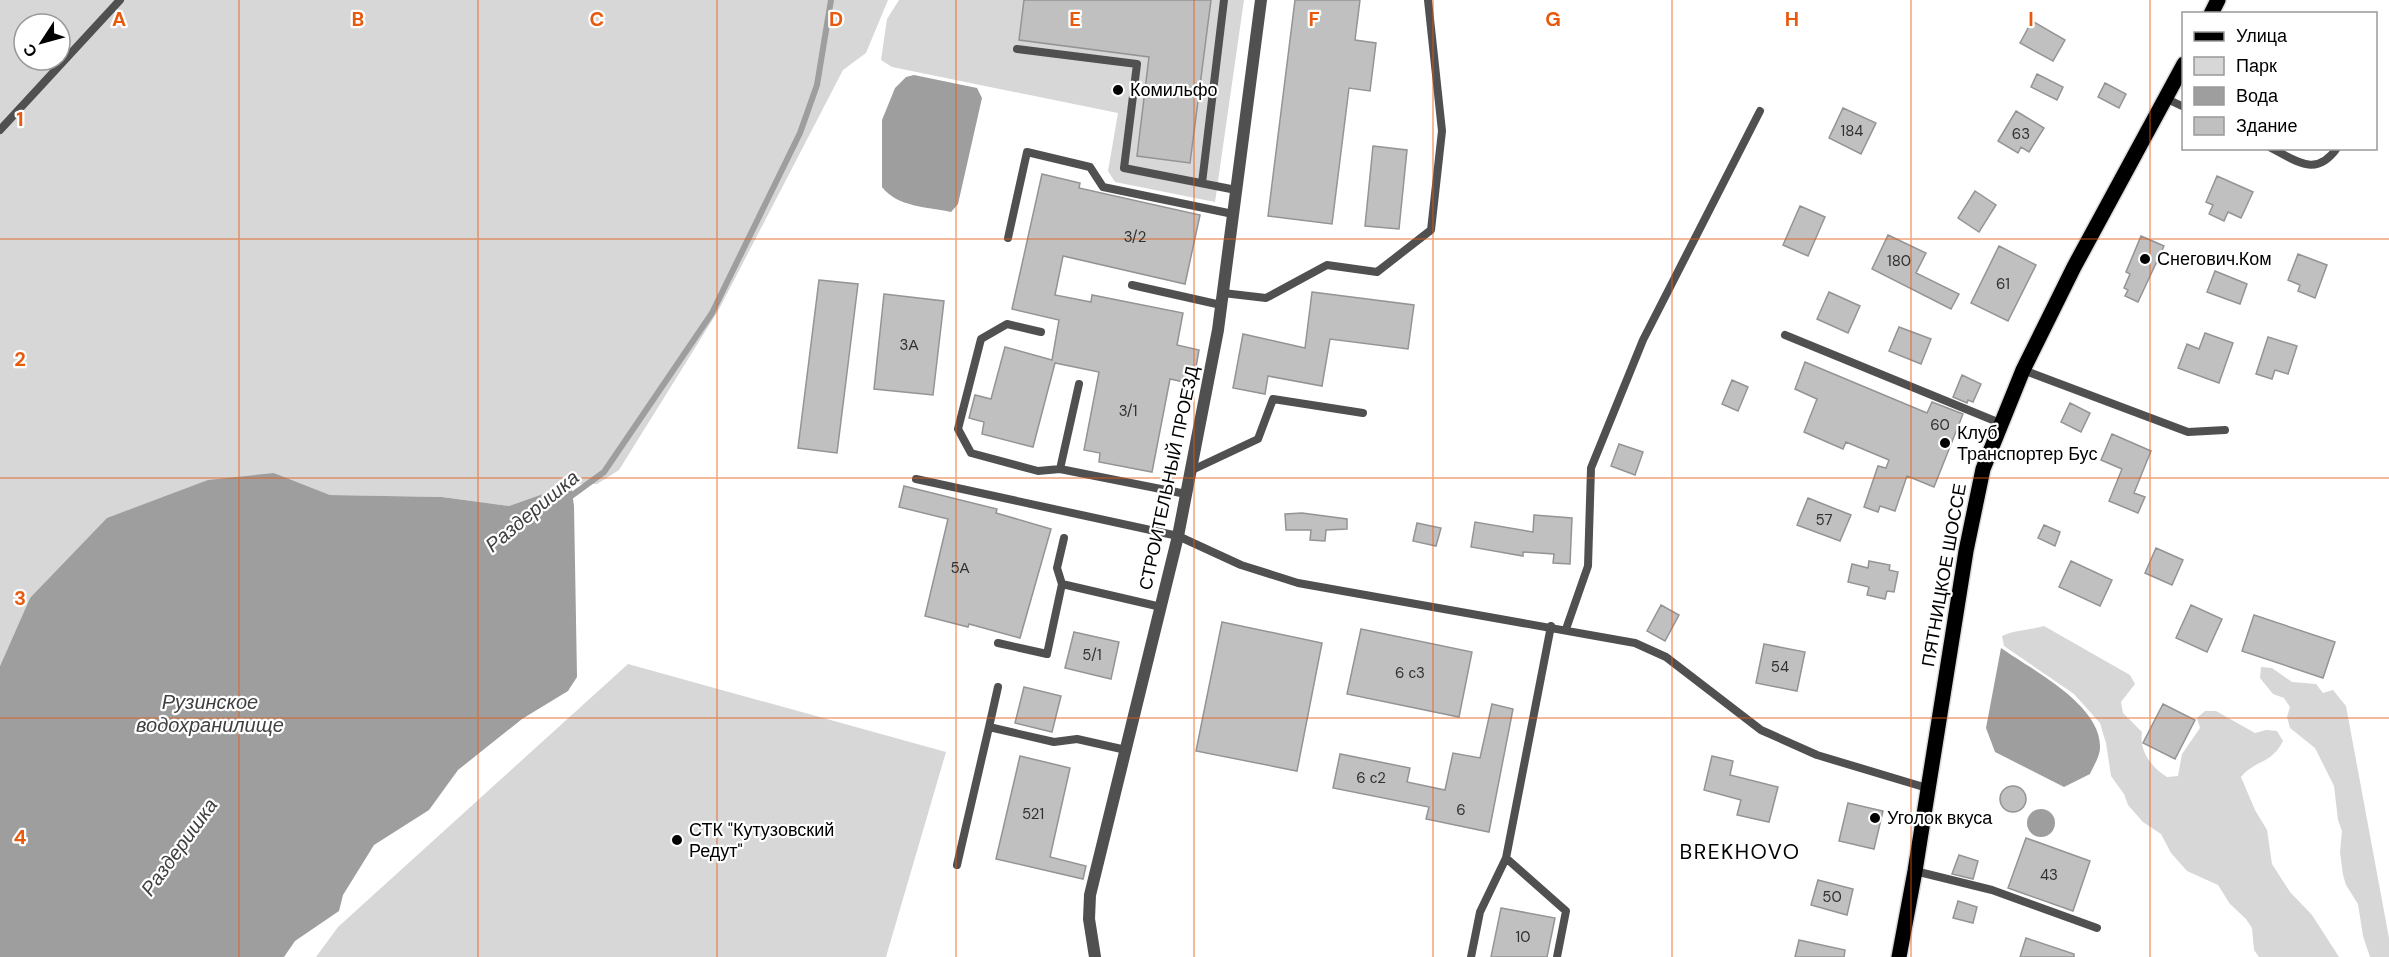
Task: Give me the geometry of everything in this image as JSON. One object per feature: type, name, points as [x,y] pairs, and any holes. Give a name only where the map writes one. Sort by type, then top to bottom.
[{"type":"main road","name":"ПЯТНИЦКОЕ ШОССЕ","points":[[1899,957],[1966,551],[1983,468],[2023,370],[2074,267],[2182,68]]},
{"type":"street","name":"СТРОИТЕЛЬНЫЙ ПРОЕЗД","points":[[1095,957],[1089,919],[1090,895],[1178,536],[1222,299],[1261,0]]},
{"type":"lane","points":[[0,130],[120,0]]},
{"type":"lane","points":[[1202,183],[1224,0]]},
{"type":"lane","points":[[1132,285],[1222,299],[1266,298],[1327,266],[1377,272],[1431,230],[1442,131],[1428,0]]},
{"type":"lane","points":[[1017,49],[1137,64],[1124,168],[1236,190]]},
{"type":"lane","points":[[2165,98],[2182,106]]},
{"type":"lane","points":[[1566,629],[1588,566],[1591,468],[1643,340],[1760,111]]},
{"type":"lane","points":[[2275,150],[2307,166],[2319,165],[2330,158],[2336,150]]},
{"type":"lane","points":[[1008,238],[1028,152],[1090,167],[1103,187],[1233,214]]},
{"type":"lane","points":[[1041,332],[1007,324],[981,339],[957,429],[971,453],[1038,471],[1060,469],[1186,494]]},
{"type":"lane","points":[[1785,335],[2000,423]]},
{"type":"lane","points":[[2023,370],[2188,432],[2225,429]]},
{"type":"lane","points":[[1060,469],[1079,384]]},
{"type":"lane","points":[[1190,471],[1258,439],[1273,399],[1364,413]]},
{"type":"lane","points":[[916,479],[1178,536],[1241,565],[1298,583],[1551,626],[1635,643],[1666,657],[1761,730],[1817,755],[1927,788]]},
{"type":"lane","points":[[998,643],[1047,654],[1062,584],[1057,568],[1064,538]]},
{"type":"lane","points":[[1062,584],[1161,607]]},
{"type":"lane","points":[[1471,957],[1480,912],[1506,858],[1551,626]]},
{"type":"lane","points":[[957,865],[998,687]]},
{"type":"lane","points":[[989,727],[1053,742],[1077,739],[1126,750]]},
{"type":"lane","points":[[1506,858],[1566,911],[1557,957]]},
{"type":"lane","points":[[1915,871],[1992,890],[2097,928]]},
{"type":"green space","points":[[0,0],[888,0],[866,53],[843,70],[718,311],[619,470],[597,484],[571,484],[509,506],[442,497],[330,495],[274,473],[30,598],[0,666]]},
{"type":"green space","name":"Комильфо","points":[[899,0],[1244,0],[1215,202],[1115,182],[1108,171],[1118,113],[892,67],[881,60],[887,19]]},
{"type":"green space","points":[[2044,626],[2130,675],[2135,684],[2121,702],[2123,713],[2142,732],[2142,746],[2147,758],[2167,777],[2178,776],[2182,754],[2200,728],[2197,718],[2205,711],[2216,711],[2255,733],[2266,730],[2277,731],[2283,741],[2278,749],[2241,777],[2255,810],[2267,830],[2272,864],[2290,892],[2312,915],[2339,957],[2259,957],[2254,950],[2252,928],[2230,904],[2218,885],[2187,871],[2171,853],[2161,834],[2143,822],[2128,805],[2124,794],[2111,776],[2106,743],[2100,723],[2074,694],[2004,646],[2002,636]]},
{"type":"green space","name":"СТК \"Кутузовский Редут\"","points":[[628,664],[946,752],[886,957],[316,957],[338,927]]},
{"type":"green space","points":[[2261,667],[2272,668],[2292,682],[2316,684],[2323,693],[2333,690],[2346,706],[2389,938],[2389,957],[2370,957],[2363,936],[2358,904],[2346,885],[2340,852],[2342,831],[2338,820],[2334,786],[2315,748],[2290,728],[2287,717],[2290,707],[2284,698],[2273,694],[2260,678]]},
{"type":"water","points":[[914,75],[977,88],[982,98],[958,204],[951,212],[904,202],[888,194],[882,187],[882,120],[895,88],[906,77]]},
{"type":"water","name":"Рузинское водохранилище","points":[[274,473],[330,495],[442,497],[509,506],[571,484],[574,506],[577,677],[568,691],[522,719],[458,770],[429,810],[374,845],[343,895],[339,911],[295,941],[284,957],[0,957],[0,666],[30,598],[107,518],[208,480]]},
{"type":"water","points":[[2001,648],[2063,690],[2090,717],[2098,732],[2100,748],[2090,774],[2064,787],[1995,752],[1986,728]]},
{"type":"water","points":[[2041,809],[2051,813],[2055,823],[2051,833],[2041,837],[2031,833],[2027,823],[2031,813]]},
{"type":"building","points":[[1024,0],[1211,0],[1190,163],[1137,156],[1149,57],[1019,40]]},
{"type":"building","points":[[1295,0],[1360,0],[1355,40],[1376,43],[1370,91],[1349,88],[1332,224],[1268,216]]},
{"type":"building","points":[[2032,21],[2065,40],[2053,61],[2020,43]]},
{"type":"building","points":[[2037,74],[2063,87],[2057,100],[2031,87]]},
{"type":"building","points":[[2105,83],[2126,94],[2119,108],[2098,97]]},
{"type":"building","points":[[1843,108],[1876,123],[1861,154],[1829,138]]},
{"type":"building","points":[[2016,111],[2044,128],[2029,152],[2021,147],[2018,153],[1998,141]]},
{"type":"building","points":[[1373,146],[1407,150],[1399,229],[1365,226]]},
{"type":"building","points":[[1042,174],[1080,183],[1079,188],[1200,215],[1185,284],[1063,256],[1055,295],[1091,302],[1092,295],[1183,313],[1177,345],[1199,350],[1193,384],[1170,379],[1152,472],[1099,462],[1100,453],[1084,450],[1099,372],[1055,363],[1033,447],[982,434],[984,422],[969,418],[975,395],[991,399],[1005,347],[1052,360],[1059,320],[1012,309]]},
{"type":"building","points":[[2217,176],[2253,192],[2241,218],[2228,212],[2224,221],[2209,214],[2213,205],[2206,202]]},
{"type":"building","points":[[1975,191],[1996,205],[1979,232],[1958,218]]},
{"type":"building","points":[[1800,206],[1825,217],[1808,256],[1783,245]]},
{"type":"building","points":[[1888,235],[1926,253],[1916,273],[1959,294],[1951,309],[1872,269]]},
{"type":"building","name":"Снегович.Ком","points":[[2141,236],[2164,246],[2138,302],[2125,296],[2128,290],[2124,288],[2130,274],[2126,272]]},
{"type":"building","points":[[1999,246],[2036,265],[2008,321],[1971,303]]},
{"type":"building","points":[[2298,254],[2327,265],[2315,298],[2298,291],[2300,285],[2288,280]]},
{"type":"building","points":[[2215,271],[2247,284],[2240,304],[2207,292]]},
{"type":"building","points":[[819,280],[858,284],[837,453],[798,448]]},
{"type":"building","points":[[1312,292],[1414,305],[1408,349],[1330,339],[1322,386],[1268,376],[1265,394],[1233,388],[1243,334],[1305,348]]},
{"type":"building","points":[[1829,292],[1860,306],[1848,333],[1817,319]]},
{"type":"building","points":[[884,294],[944,301],[933,395],[874,389]]},
{"type":"building","points":[[1899,327],[1931,339],[1921,364],[1889,351]]},
{"type":"building","points":[[2205,333],[2233,343],[2219,383],[2178,368],[2187,344],[2199,349]]},
{"type":"building","points":[[2268,337],[2297,346],[2288,374],[2275,370],[2272,379],[2256,374]]},
{"type":"building","points":[[1805,362],[1927,413],[1932,402],[1963,414],[1934,487],[1907,476],[1895,511],[1880,506],[1878,512],[1864,507],[1878,466],[1886,468],[1889,460],[1846,442],[1843,449],[1804,432],[1817,399],[1795,389]]},
{"type":"building","points":[[1962,375],[1981,384],[1973,402],[1968,400],[1967,403],[1953,397]]},
{"type":"building","points":[[1732,380],[1748,387],[1738,411],[1722,404]]},
{"type":"building","points":[[2070,403],[2090,413],[2081,432],[2061,422]]},
{"type":"building","points":[[2112,434],[2151,451],[2134,493],[2145,497],[2138,513],[2109,501],[2122,469],[2101,460]]},
{"type":"building","points":[[1619,444],[1643,452],[1635,475],[1611,466]]},
{"type":"building","points":[[904,486],[997,509],[996,513],[1051,529],[1020,638],[969,624],[968,627],[925,616],[948,519],[899,507]]},
{"type":"building","points":[[1808,498],[1851,515],[1840,541],[1797,525]]},
{"type":"building","points":[[1302,513],[1347,519],[1347,529],[1326,530],[1325,541],[1310,540],[1311,530],[1286,530],[1285,514]]},
{"type":"building","points":[[1534,515],[1572,518],[1570,564],[1553,563],[1554,554],[1523,552],[1523,556],[1471,547],[1475,522],[1533,532]]},
{"type":"building","points":[[1417,523],[1441,528],[1436,546],[1413,541]]},
{"type":"building","points":[[2044,525],[2060,532],[2055,546],[2038,538]]},
{"type":"building","points":[[2156,548],[2183,560],[2172,585],[2145,573]]},
{"type":"building","points":[[1869,561],[1890,565],[1889,570],[1898,572],[1894,592],[1887,591],[1885,599],[1867,595],[1869,587],[1848,582],[1852,564],[1868,568]]},
{"type":"building","points":[[2071,561],[2112,580],[2100,606],[2059,587]]},
{"type":"building","points":[[1661,605],[1679,615],[1665,641],[1647,631]]},
{"type":"building","points":[[2191,605],[2222,619],[2207,652],[2176,638]]},
{"type":"building","points":[[2254,615],[2335,642],[2323,678],[2242,651]]},
{"type":"building","points":[[1222,622],[1322,643],[1297,771],[1196,751]]},
{"type":"building","points":[[1361,629],[1472,652],[1459,717],[1347,694]]},
{"type":"building","points":[[1074,632],[1119,642],[1111,679],[1065,668]]},
{"type":"building","points":[[1764,644],[1805,652],[1797,691],[1756,683]]},
{"type":"building","points":[[1024,687],[1061,696],[1052,732],[1015,723]]},
{"type":"building","points":[[1492,704],[1513,709],[1489,832],[1426,819],[1429,807],[1333,788],[1340,754],[1410,768],[1407,782],[1445,790],[1453,753],[1480,758]]},
{"type":"building","points":[[2163,704],[2195,720],[2175,759],[2143,743]]},
{"type":"building","points":[[1020,756],[1070,768],[1050,857],[1086,866],[1083,879],[996,859]]},
{"type":"building","points":[[1712,756],[1733,761],[1730,775],[1778,787],[1769,822],[1737,815],[1741,800],[1704,790]]},
{"type":"building","points":[[2013,786],[2022,790],[2026,799],[2022,808],[2013,812],[2004,808],[2000,799],[2004,790]]},
{"type":"building","points":[[1848,803],[1883,811],[1874,849],[1839,841]]},
{"type":"building","points":[[2026,838],[2090,861],[2073,911],[2008,888]]},
{"type":"building","points":[[1959,855],[1978,861],[1973,879],[1952,874]]},
{"type":"building","points":[[1818,880],[1853,889],[1847,915],[1811,905]]},
{"type":"building","points":[[1958,901],[1977,907],[1973,923],[1953,918]]},
{"type":"building","points":[[1501,908],[1555,918],[1547,957],[1491,957]]},
{"type":"building","points":[[2026,938],[2074,954],[2074,957],[2020,957]]},
{"type":"building","points":[[1799,940],[1845,950],[1844,957],[1795,957]]},
{"type":"waterway","name":"Раздеришка","points":[[567,499],[604,472],[712,313],[800,133],[817,85],[831,0]]},
{"type":"place","name":"Комильфо","points":[[1118,90]]},
{"type":"place","name":"Снегович.Ком","points":[[2145,259]]},
{"type":"place","name":"Клуб Транспортер Бус","points":[[1945,443]]},
{"type":"place","name":"Уголок вкуса","points":[[1875,818]]},
{"type":"place","name":"СТК \"Кутузовский Редут\"","points":[[677,840]]},
{"type":"district","name":"BREKHOVO","points":[[1740,852]]}]
